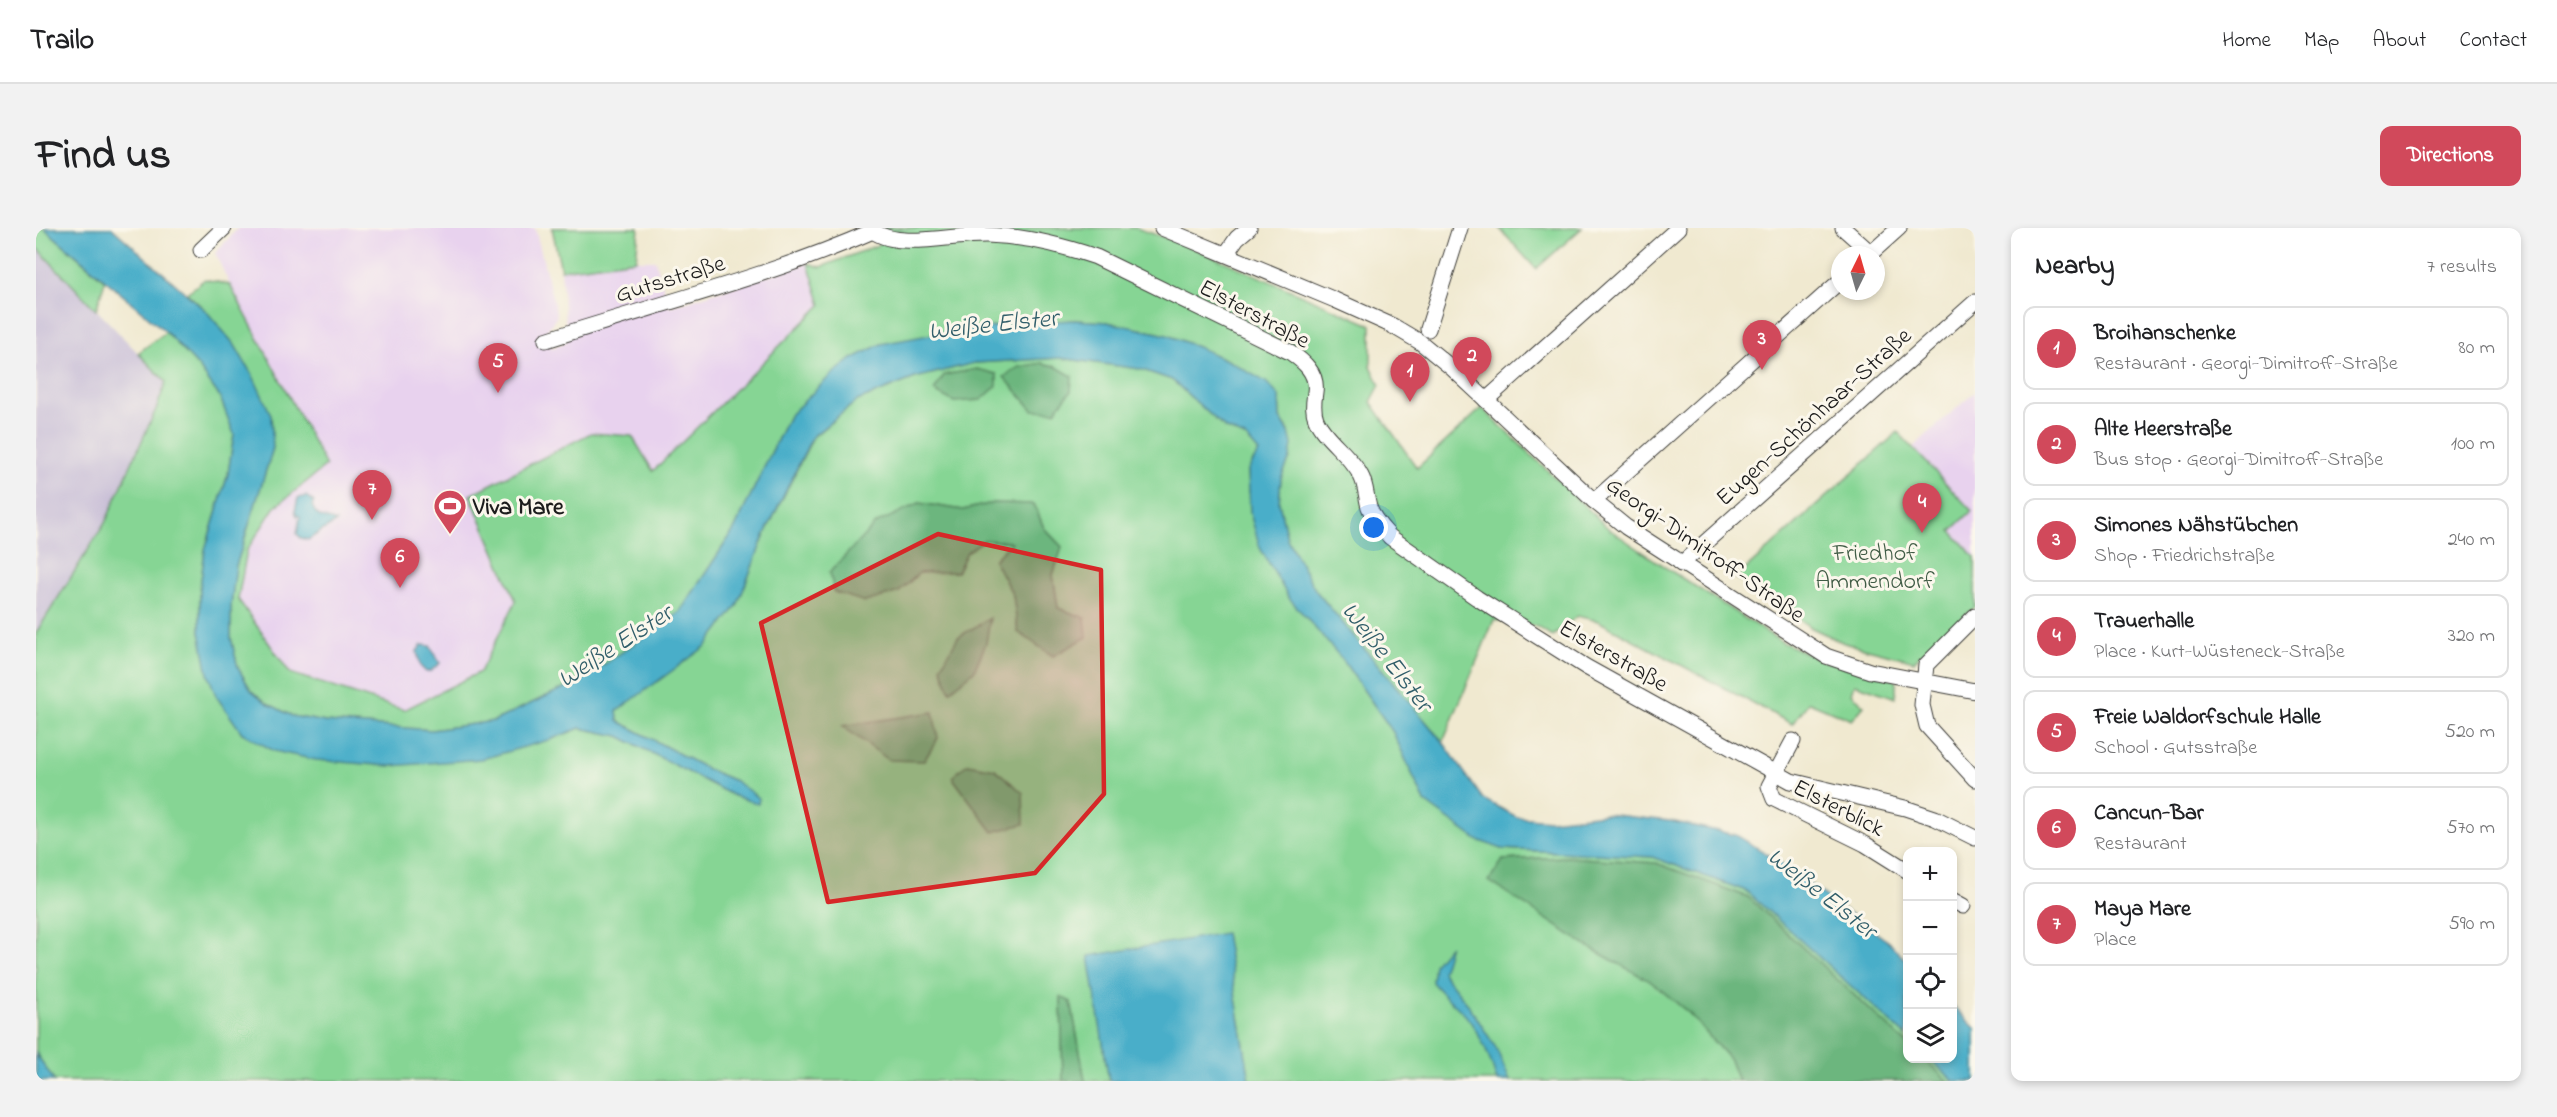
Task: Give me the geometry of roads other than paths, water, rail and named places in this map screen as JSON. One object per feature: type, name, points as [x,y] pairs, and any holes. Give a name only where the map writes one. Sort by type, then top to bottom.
[{"type":"street","points":[[201,250],[224,228]]},
{"type":"street","name":"Georgi-Dimitroff-Straße","points":[[1162,228],[1393,326],[1436,353],[1594,501],[1626,527],[1826,656],[1870,671],[1975,691]]},
{"type":"street","points":[[1226,254],[1237,238],[1249,228]]},
{"type":"street","points":[[1428,329],[1460,228]]},
{"type":"street","points":[[1486,400],[1678,228]]},
{"type":"street","points":[[1844,228],[1862,246]]},
{"type":"street","points":[[1879,246],[1899,228]]},
{"type":"street","name":"Gutsstraße","points":[[546,340],[707,291],[873,230]]},
{"type":"street","name":"Elsterstraße","points":[[873,230],[880,236],[913,240],[988,235],[1030,239],[1065,247],[1104,261],[1290,352],[1305,363],[1312,376],[1316,390],[1312,400],[1316,419],[1330,438],[1347,454],[1362,477],[1370,510],[1390,537],[1477,598],[1586,667],[1776,773],[1803,784],[1905,808],[1935,818],[1975,838]]},
{"type":"street","points":[[1594,501],[1831,289]]},
{"type":"street","name":"Eugen-Schönhaar-Straße","points":[[1681,564],[1975,302]]},
{"type":"street","points":[[1975,616],[1926,665],[1922,705],[1927,726],[1975,779]]},
{"type":"street","points":[[1776,773],[1793,741]]},
{"type":"street","name":"Elsterblick","points":[[1776,773],[1769,786],[1774,799],[1865,844],[1903,868]]},
{"type":"water","points":[[44,228],[112,228],[207,312],[234,344],[254,378],[271,415],[273,448],[236,566],[231,605],[231,638],[238,668],[251,690],[267,703],[292,716],[325,722],[432,730],[494,721],[583,679],[680,612],[734,530],[789,416],[831,375],[852,359],[881,344],[940,333],[1074,320],[1107,322],[1167,335],[1200,348],[1266,382],[1279,396],[1280,418],[1289,432],[1292,444],[1290,458],[1281,478],[1279,503],[1287,539],[1316,591],[1443,742],[1483,799],[1517,817],[1550,820],[1605,814],[1670,821],[1736,835],[1774,858],[1886,940],[1903,957],[1903,1033],[1746,891],[1652,857],[1502,849],[1477,840],[1425,802],[1393,732],[1342,659],[1289,598],[1260,548],[1250,513],[1248,470],[1259,452],[1247,438],[1225,428],[1172,380],[1140,369],[1060,358],[974,363],[915,378],[857,401],[812,437],[764,536],[737,606],[706,646],[617,711],[618,721],[709,770],[735,781],[759,798],[758,804],[732,795],[619,736],[580,728],[552,739],[482,759],[390,766],[316,760],[274,751],[242,733],[216,696],[208,674],[200,632],[200,588],[205,550],[228,474],[234,434],[220,397],[198,366],[166,332]]},
{"type":"water","points":[[306,496],[314,502],[312,505],[319,516],[336,522],[308,540],[297,534],[300,516],[297,516],[295,511],[298,498]]},
{"type":"water","points":[[422,645],[430,646],[440,663],[431,671],[426,672],[420,666],[417,651]]},
{"type":"water","points":[[1225,933],[1250,1081],[1109,1081],[1089,956]]},
{"type":"water","points":[[1450,945],[1442,972],[1470,1007],[1496,1048],[1510,1081],[1497,1081],[1492,1064],[1476,1030],[1466,1016],[1432,982],[1434,964]]},
{"type":"water","points":[[1957,1010],[1975,1028],[1975,1081],[1954,1081],[1934,1063],[1957,1063]]},
{"type":"water","points":[[36,1053],[54,1081],[36,1081]]},
{"type":"place","name":"Simones Nähstübchen","points":[[1762,370]]},
{"type":"place","name":"Alte Heerstraße","points":[[1472,387]]},
{"type":"place","name":"Freie Waldorfschule Halle","points":[[498,393]]},
{"type":"place","name":"Broihanschenke","points":[[1410,402]]},
{"type":"place","name":"Maya Mare","points":[[372,520]]},
{"type":"place","name":"Trauerhalle","points":[[1922,533]]},
{"type":"place","name":"Viva Mare","points":[[450,535]]},
{"type":"place","name":"Cancun-Bar","points":[[400,588]]},
{"type":"water label","name":"Weiße Elster","points":[[993,323]]},
{"type":"water label","name":"Weiße Elster","points":[[614,645]]},
{"type":"water label","name":"Weiße Elster","points":[[1388,656]]},
{"type":"water label","name":"Weiße Elster","points":[[1823,892]]},
{"type":"park label","name":"Friedhof Ammendorf","points":[[1875,566]]}]
